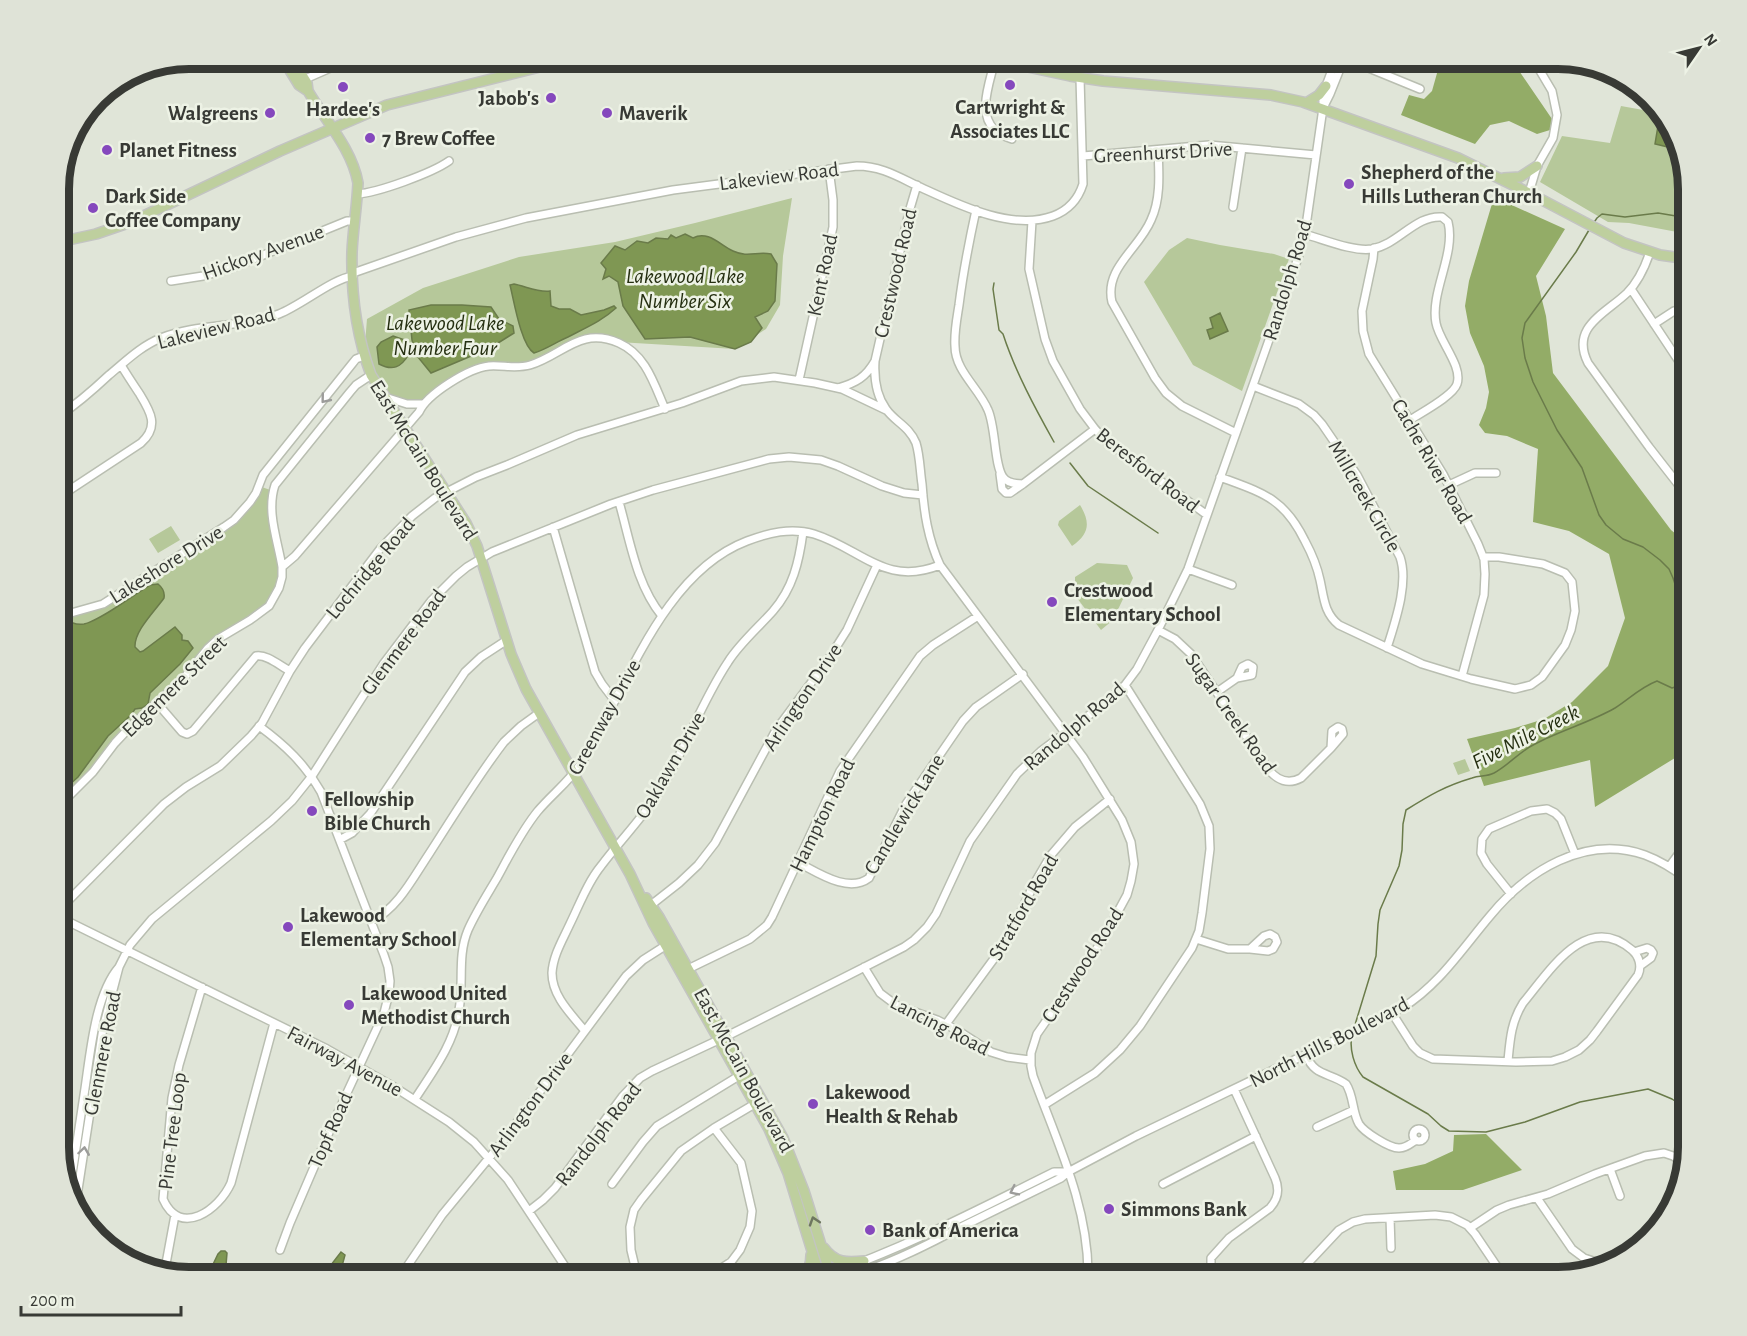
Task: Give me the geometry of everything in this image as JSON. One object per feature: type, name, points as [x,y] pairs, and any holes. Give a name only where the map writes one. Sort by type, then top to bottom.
[{"type":"main road","points":[[292,69],[301,81]]},
{"type":"main road","points":[[296,69],[301,81]]},
{"type":"main road","points":[[69,240],[96,234],[124,224],[248,165],[387,105],[529,69]]},
{"type":"main road","points":[[1039,69],[1103,81],[1271,95],[1323,108],[1448,153],[1529,192],[1612,238],[1650,252],[1678,257]]},
{"type":"main road","name":"East McCain Boulevard","points":[[301,81],[307,83],[308,91],[353,163],[358,183],[352,251],[353,290],[364,356],[371,375],[466,523],[481,559],[519,674],[539,713],[792,1157],[821,1244],[822,1267]]},
{"type":"main road","points":[[1306,103],[1319,95],[1326,86]]},
{"type":"main road","points":[[1500,178],[1514,179],[1538,166]]},
{"type":"main road","name":"East McCain Boulevard","points":[[630,874],[651,905],[669,943]]},
{"type":"main road","name":"East McCain Boulevard","points":[[759,1101],[786,1167],[819,1267]]},
{"type":"main road","points":[[809,1267],[810,1244]]},
{"type":"main road","points":[[821,1244],[832,1258],[838,1261],[866,1266]]},
{"type":"street","points":[[301,81],[327,69]]},
{"type":"street","points":[[991,69],[986,116],[997,133],[1012,140]]},
{"type":"street","name":"Randolph Road","points":[[529,1211],[555,1188],[632,1085],[652,1071],[723,1038],[914,940],[927,927],[942,902],[970,841],[1022,768],[1104,704],[1125,685],[1137,669],[1188,569],[1293,275],[1305,234],[1323,98],[1332,69]]},
{"type":"street","name":"Randolph Road","points":[[1323,108],[1340,69]]},
{"type":"street","points":[[1371,69],[1420,89]]},
{"type":"street","points":[[1529,192],[1538,166],[1553,138],[1557,115],[1552,91],[1539,69]]},
{"type":"street","name":"Lakeview Road","points":[[69,409],[138,351],[161,338],[186,331],[272,316],[303,303],[353,275],[456,237],[526,218],[673,190],[857,166],[874,167],[896,174],[916,185],[976,210],[1003,218],[1032,221],[1045,219],[1068,208],[1077,199],[1083,184],[1080,78]]},
{"type":"street","name":"Greenhurst Drive","points":[[1083,156],[1209,145],[1316,155]]},
{"type":"street","points":[[1233,207],[1242,148]]},
{"type":"street","points":[[1158,150],[1155,211],[1146,230],[1112,278],[1110,290],[1112,302],[1155,378],[1166,393],[1182,406],[1236,433]]},
{"type":"street","points":[[357,194],[371,192],[436,170],[449,161]]},
{"type":"street","name":"Kent Road","points":[[799,380],[833,227],[834,200],[829,169]]},
{"type":"street","name":"Crestwood Road","points":[[838,388],[857,382],[868,372],[874,361],[916,185]]},
{"type":"street","points":[[976,210],[964,266],[955,352],[960,367],[988,410],[993,424],[1002,489],[1010,494],[1095,429]]},
{"type":"street","points":[[1305,234],[1358,248],[1374,248],[1391,242],[1423,219],[1442,217],[1448,222],[1449,238],[1436,306],[1436,323],[1458,372],[1458,382],[1452,393],[1410,420]]},
{"type":"street","name":"Hickory Avenue","points":[[171,281],[229,269],[347,221],[355,221]]},
{"type":"street","name":"Beresford Road","points":[[1032,221],[1029,269],[1045,339],[1053,362],[1068,389],[1085,417],[1116,449],[1207,515]]},
{"type":"street","name":"Cache River Road","points":[[1374,248],[1362,311],[1364,338],[1373,361],[1449,485],[1483,557],[1484,595],[1462,676]]},
{"type":"street","points":[[1650,252],[1631,289],[1590,325],[1583,340],[1585,357],[1649,447],[1678,483]]},
{"type":"street","points":[[1631,289],[1678,359]]},
{"type":"street","points":[[1654,324],[1678,309]]},
{"type":"street","points":[[371,375],[350,392],[282,475],[273,491],[274,531],[282,567],[295,556],[419,412],[422,404],[460,376],[474,369],[488,366],[528,365],[576,341],[595,338],[618,342],[638,356],[665,409]]},
{"type":"street","name":"Lakeshore Drive","points":[[69,614],[103,604],[132,587],[224,527],[242,512],[256,493],[263,475],[352,364],[364,356]]},
{"type":"street","name":"Crestwood Road","points":[[874,361],[876,388],[886,410],[905,427],[916,444],[928,533],[940,565],[1066,732],[1110,799],[1131,842],[1134,858],[1131,881],[1123,903],[1102,941],[1037,1034],[1030,1060]]},
{"type":"street","points":[[69,490],[141,443],[150,431],[152,418],[149,409],[121,365]]},
{"type":"street","name":"Lochridge Road","points":[[69,900],[164,804],[230,758],[259,726],[290,671],[312,639],[389,538],[428,503],[447,491],[577,435],[665,409],[741,381],[774,377],[799,380],[838,388],[886,410]]},
{"type":"street","name":"Millcreek Circle","points":[[1253,386],[1299,404],[1322,424],[1348,461],[1400,557],[1404,570],[1404,585],[1387,648]]},
{"type":"street","points":[[385,398],[407,404],[422,404]]},
{"type":"street","name":"Glenmere Road","points":[[78,1192],[99,1046],[119,968],[128,950],[152,919],[292,801],[312,776],[368,686],[431,601],[456,576],[492,552],[618,502],[758,462],[789,457],[828,462],[882,486],[904,493],[923,495]]},
{"type":"street","points":[[1000,471],[1006,481],[1023,484]]},
{"type":"street","points":[[1449,485],[1475,473],[1496,472]]},
{"type":"street","points":[[1220,477],[1262,493],[1286,510],[1299,528],[1314,559],[1328,614],[1339,625],[1422,664],[1511,688],[1531,685],[1542,677],[1565,645],[1573,625],[1574,586],[1565,573],[1532,561],[1483,557]]},
{"type":"street","points":[[259,486],[273,491]]},
{"type":"street","points":[[618,502],[645,590],[662,616]]},
{"type":"street","points":[[553,528],[593,665],[602,684],[615,701]]},
{"type":"street","name":"Greenway Drive","points":[[415,1099],[444,1052],[454,1030],[460,1007],[462,952],[471,924],[529,824],[567,783],[587,754],[662,616],[694,576],[724,551],[747,541],[779,532],[803,532],[828,540],[890,570],[909,573],[929,570],[940,565]]},
{"type":"street","name":"Oaklawn Drive","points":[[585,1031],[557,993],[553,968],[559,947],[601,865],[644,814],[663,787],[728,662],[786,593],[799,562],[803,532]]},
{"type":"street","name":"Arlington Drive","points":[[651,905],[698,865],[715,843],[776,730],[828,660],[847,630],[877,565]]},
{"type":"street","name":"Edgemere Street","points":[[69,796],[93,772],[125,732],[184,678],[214,642],[269,606],[279,588],[282,567]]},
{"type":"street","points":[[1188,569],[1232,585]]},
{"type":"street","name":"Hampton Road","points":[[684,970],[750,939],[762,930],[772,917],[840,771],[916,661],[933,645],[978,616]]},
{"type":"street","name":"Sugar Creek Road","points":[[1158,630],[1175,639],[1185,648],[1269,770],[1279,780],[1288,782],[1301,778],[1331,748]]},
{"type":"street","points":[[341,839],[352,833],[370,814],[465,672],[481,657],[507,640]]},
{"type":"street","points":[[157,703],[182,732],[187,734],[193,731],[256,656],[266,657],[290,671]]},
{"type":"street","name":"Candlewick Lane","points":[[797,862],[847,885],[860,884],[869,878],[906,804],[963,721],[976,707],[1023,674]]},
{"type":"street","points":[[1217,692],[1236,678]]},
{"type":"street","points":[[1044,1105],[1095,1073],[1120,1050],[1140,1026],[1184,962],[1196,939],[1202,913],[1210,849],[1210,830],[1206,817],[1125,685]]},
{"type":"street","points":[[372,921],[388,909],[407,886],[504,742],[539,713]]},
{"type":"street","name":"Topf Road","points":[[259,726],[290,751],[312,776],[327,804],[388,967],[390,989],[384,1013],[280,1250]]},
{"type":"street","name":"Stratford Road","points":[[946,1024],[1007,941],[1034,884],[1051,855],[1075,827],[1110,799]]},
{"type":"street","points":[[1511,894],[1481,853],[1482,839],[1485,833],[1494,826],[1531,811],[1547,809],[1561,819],[1575,854]]},
{"type":"street","name":"North Hills Boulevard","points":[[862,1267],[946,1236],[1061,1178],[1068,1172],[1136,1136],[1362,1028],[1413,1001],[1436,980],[1511,894],[1543,869],[1575,854],[1607,849],[1644,855],[1678,873]]},
{"type":"street","points":[[1669,867],[1678,855]]},
{"type":"street","name":"Fairway Avenue","points":[[69,922],[359,1066],[455,1126],[489,1158],[508,1180],[565,1267]]},
{"type":"street","points":[[1392,1013],[1413,1046],[1426,1057],[1440,1060],[1508,1061],[1552,1061],[1579,1050],[1590,1040],[1631,986],[1638,975],[1640,966],[1639,959],[1634,952],[1619,941],[1604,937],[1587,939],[1570,949],[1522,1002],[1516,1012],[1511,1030],[1508,1061]]},
{"type":"street","points":[[1196,939],[1228,949],[1250,949]]},
{"type":"street","name":"Arlington Drive","points":[[407,1267],[442,1215],[489,1158],[626,976],[643,960],[669,943]]},
{"type":"street","points":[[1634,952],[1647,948],[1653,953],[1651,958],[1640,966]]},
{"type":"street","name":"Lancing Road","points":[[864,967],[876,988],[891,1002],[946,1024],[991,1052],[1007,1058],[1030,1060]]},
{"type":"street","name":"Glenmere Road","points":[[72,1174],[96,1021],[108,987],[119,968]]},
{"type":"street","name":"Pine Tree Loop","points":[[202,987],[179,1065],[172,1098],[163,1198],[167,1208],[176,1215],[188,1218],[202,1214],[212,1209],[226,1193],[231,1183],[274,1023]]},
{"type":"street","points":[[1306,1054],[1317,1071],[1346,1084],[1361,1127],[1394,1147],[1405,1147],[1416,1140]]},
{"type":"street","points":[[1030,1060],[1033,1076],[1068,1172],[1084,1224],[1088,1267]]},
{"type":"street","points":[[612,1184],[657,1126],[743,1074]]},
{"type":"street","points":[[1211,1267],[1211,1258],[1229,1238],[1270,1208],[1276,1200],[1277,1183],[1234,1089]]},
{"type":"street","points":[[634,1267],[630,1227],[634,1210],[640,1200],[681,1151],[759,1101]]},
{"type":"street","points":[[1317,1127],[1354,1110]]},
{"type":"street","points":[[714,1128],[741,1163],[752,1211],[750,1227],[740,1250],[723,1267]]},
{"type":"street","points":[[1162,1184],[1256,1136]]},
{"type":"street","points":[[1470,1228],[1503,1207],[1537,1198],[1645,1156],[1660,1152],[1677,1159]]},
{"type":"street","points":[[1610,1168],[1620,1196]]},
{"type":"street","points":[[1537,1198],[1572,1249],[1594,1262]]},
{"type":"street","points":[[166,1265],[176,1215]]},
{"type":"street","points":[[1306,1267],[1332,1237],[1345,1226],[1360,1220],[1444,1215],[1461,1221],[1470,1228],[1497,1267]]},
{"type":"street","points":[[1390,1218],[1391,1248]]},
{"type":"shaded area","points":[[1438,69],[1518,69],[1552,119],[1550,130],[1537,134],[1509,121],[1490,125],[1475,144],[1401,115],[1409,95],[1424,99],[1432,91]]},
{"type":"shaded area","points":[[1621,106],[1649,111],[1658,122],[1672,150],[1676,165],[1678,232],[1629,223],[1608,222],[1540,182],[1562,136],[1610,143]]},
{"type":"shaded area","points":[[1494,197],[1565,229],[1536,276],[1546,316],[1553,373],[1671,530],[1678,536],[1678,756],[1595,807],[1590,760],[1484,786],[1467,739],[1544,719],[1572,702],[1608,666],[1625,618],[1609,554],[1569,531],[1533,522],[1538,449],[1507,436],[1485,433],[1479,425],[1489,392],[1484,366],[1470,333],[1465,306],[1469,281]]},
{"type":"shaded area","points":[[792,198],[783,256],[780,305],[766,329],[735,349],[618,342],[594,335],[528,365],[495,366],[466,373],[419,404],[386,400],[364,356],[367,319],[423,288],[519,257],[615,242]]},
{"type":"shaded area","points":[[1187,238],[1274,254],[1289,259],[1242,391],[1193,365],[1144,282],[1169,250]]},
{"type":"shaded area","points":[[259,486],[273,491],[272,499],[282,567],[277,594],[250,620],[214,642],[69,796],[69,618],[93,608],[234,520]]},
{"type":"shaded area","points":[[1080,505],[1087,523],[1082,537],[1072,546],[1058,525],[1059,521]]},
{"type":"shaded area","points":[[171,526],[180,540],[158,553],[149,539]]},
{"type":"shaded area","points":[[1097,563],[1127,565],[1133,578],[1113,620],[1101,630],[1077,598],[1083,593],[1075,583],[1075,577]]},
{"type":"shaded area","points":[[1465,759],[1470,771],[1458,775],[1453,763]]},
{"type":"shaded area","points":[[1486,1134],[1522,1170],[1463,1190],[1396,1190],[1393,1171],[1425,1164],[1453,1151],[1454,1135]]},
{"type":"water","points":[[1658,126],[1661,127],[1669,143],[1668,147],[1655,144]]},
{"type":"water","name":"Lakewood Lake Number Six","points":[[685,234],[693,238],[709,237],[738,253],[771,254],[777,264],[775,301],[768,311],[755,317],[762,328],[751,342],[735,349],[690,337],[645,339],[623,306],[618,282],[609,276],[603,279],[606,269],[601,263],[615,246],[625,250],[637,241],[648,243],[656,238],[668,239],[671,235],[676,238]]},
{"type":"water","points":[[510,285],[550,291],[551,306],[570,309],[581,315],[614,306],[616,308],[593,324],[534,353],[525,341],[519,322]]},
{"type":"water","name":"Lakewood Lake Number Four","points":[[431,305],[491,307],[499,319],[513,326],[514,333],[490,348],[431,373],[417,356],[412,340],[409,310]]},
{"type":"water","points":[[1220,313],[1228,331],[1210,339],[1207,330],[1213,328],[1210,318]]},
{"type":"water","points":[[393,336],[405,340],[409,354],[403,362],[392,368],[379,364],[377,347],[381,342]]},
{"type":"water","points":[[158,584],[163,590],[164,598],[141,628],[135,647],[140,652],[143,651],[175,627],[182,635],[182,640],[188,641],[193,648],[150,693],[148,704],[135,709],[108,736],[78,777],[69,785],[69,620],[77,624],[91,622],[150,585]]},
{"type":"water","points":[[221,1251],[227,1253],[226,1267],[212,1267]]},
{"type":"water","points":[[341,1252],[345,1255],[342,1267],[328,1267]]},
{"type":"waterway","points":[[1108,69],[1127,72]]},
{"type":"waterway","name":"Five Mile Creek","points":[[1593,224],[1602,214],[1625,217],[1658,213],[1678,216]]},
{"type":"waterway","name":"Five Mile Creek","points":[[1589,230],[1525,323],[1522,338],[1525,358],[1533,382],[1557,430],[1582,468],[1599,515],[1606,525],[1623,539],[1643,547],[1669,569],[1677,590],[1678,617]]},
{"type":"waterway","points":[[994,283],[999,330],[1003,334],[1013,362],[1054,442]]},
{"type":"waterway","points":[[1070,463],[1088,486],[1158,533]]},
{"type":"waterway","name":"Five Mile Creek","points":[[1354,1028],[1376,956],[1380,910],[1399,866],[1406,810],[1454,784],[1494,773],[1530,747],[1606,713],[1657,681],[1672,688],[1678,686]]},
{"type":"waterway","name":"Five Mile Creek","points":[[1352,1035],[1353,1057],[1363,1077],[1428,1114],[1449,1131],[1486,1132],[1525,1122],[1580,1102],[1648,1089],[1678,1103]]},
{"type":"place","name":"Cartwright & Associates LLC","points":[[1010,85]]},
{"type":"place","name":"Hardee's","points":[[343,87]]},
{"type":"place","name":"Jabob's","points":[[551,98]]},
{"type":"place","name":"Walgreens","points":[[270,113]]},
{"type":"place","name":"Maverik","points":[[607,113]]},
{"type":"place","name":"7 Brew Coffee","points":[[370,138]]},
{"type":"place","name":"Planet Fitness","points":[[107,150]]},
{"type":"place","name":"Shepherd of the Hills Lutheran Church","points":[[1349,184]]},
{"type":"place","name":"Dark Side Coffee Company","points":[[93,208]]},
{"type":"place","name":"Crestwood Elementary School","points":[[1052,602]]},
{"type":"place","name":"Fellowship Bible Church","points":[[312,811]]},
{"type":"place","name":"Lakewood Elementary School","points":[[288,927]]},
{"type":"place","name":"Lakewood United Methodist Church","points":[[349,1005]]},
{"type":"place","name":"Lakewood Health & Rehab","points":[[813,1104]]},
{"type":"place","name":"Simmons Bank","points":[[1109,1209]]},
{"type":"place","name":"Bank of America","points":[[870,1230]]}]
